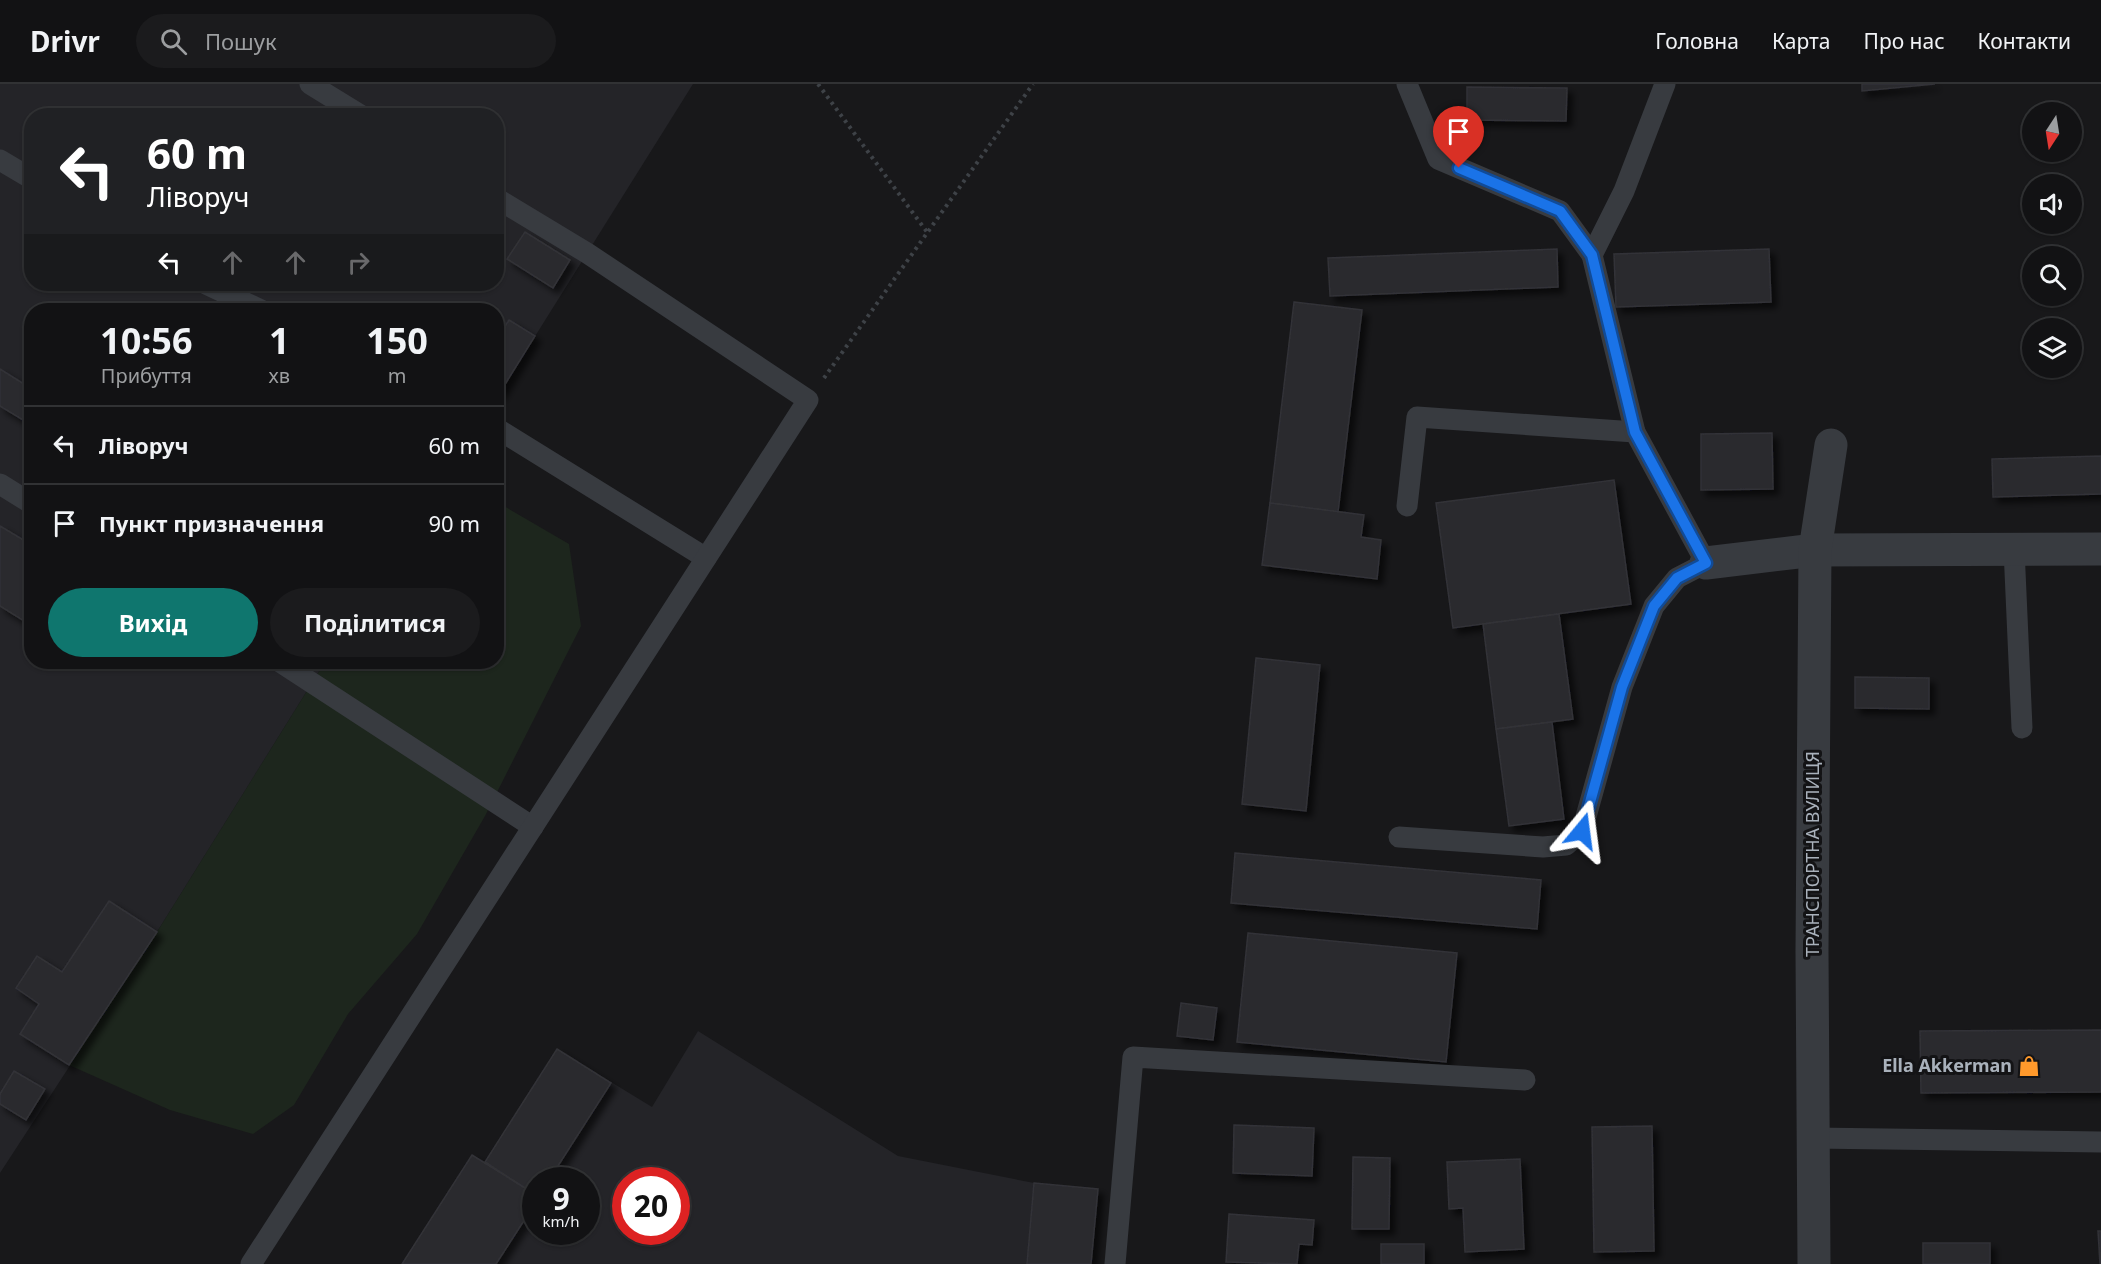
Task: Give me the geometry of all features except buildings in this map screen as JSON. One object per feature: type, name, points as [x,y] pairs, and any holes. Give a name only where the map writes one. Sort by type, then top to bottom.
[{"type":"street","name":"ТРАНСПОРТНА ВУЛИЦЯ","points":[[1814,1264],[1815,550],[1831,445]]},
{"type":"street","points":[[1706,563],[1815,550],[2101,549]]},
{"type":"lane","points":[[310,84],[349,108]]},
{"type":"lane","points":[[1399,837],[1543,847],[1566,845],[1582,831],[1622,687],[1654,606],[1677,578],[1706,563],[1635,432],[1592,255],[1560,211],[1438,159],[1407,84]]},
{"type":"lane","points":[[1592,255],[1624,191],[1665,84]]},
{"type":"lane","points":[[0,160],[24,174]]},
{"type":"lane","points":[[251,1264],[808,400],[587,253],[504,203]]},
{"type":"lane","points":[[221,291],[246,303]]},
{"type":"lane","points":[[1407,507],[1417,417],[1635,432]]},
{"type":"lane","points":[[504,433],[706,558]]},
{"type":"lane","points":[[0,484],[24,499]]},
{"type":"lane","points":[[2014,549],[2022,728]]},
{"type":"lane","points":[[291,669],[533,826]]},
{"type":"lane","points":[[1115,1264],[1132,1057],[1525,1080]]},
{"type":"lane","points":[[1813,1138],[2101,1142]]},
{"type":"path","points":[[818,84],[927,232]]},
{"type":"path","points":[[808,400],[1032,84]]},
{"type":"shaded area","points":[[0,84],[693,84],[504,386],[504,303],[24,303],[24,669],[321,669],[157,932],[0,1173]]},
{"type":"shaded area","points":[[504,506],[569,544],[581,626],[485,816],[417,934],[348,1014],[294,1105],[253,1134],[170,1110],[69,1065],[157,932],[321,669],[504,669]]},
{"type":"shaded area","points":[[698,1031],[898,1156],[1034,1183],[1098,1189],[1091,1264],[402,1264],[472,1155],[485,1162],[557,1049],[652,1107]]},
{"type":"place","name":"Ella Akkerman","points":[[2029,1066]]},
{"type":"route","points":[[1459,168],[1560,211],[1592,255],[1635,432],[1706,563],[1677,578],[1654,606],[1622,687],[1582,831]]}]
